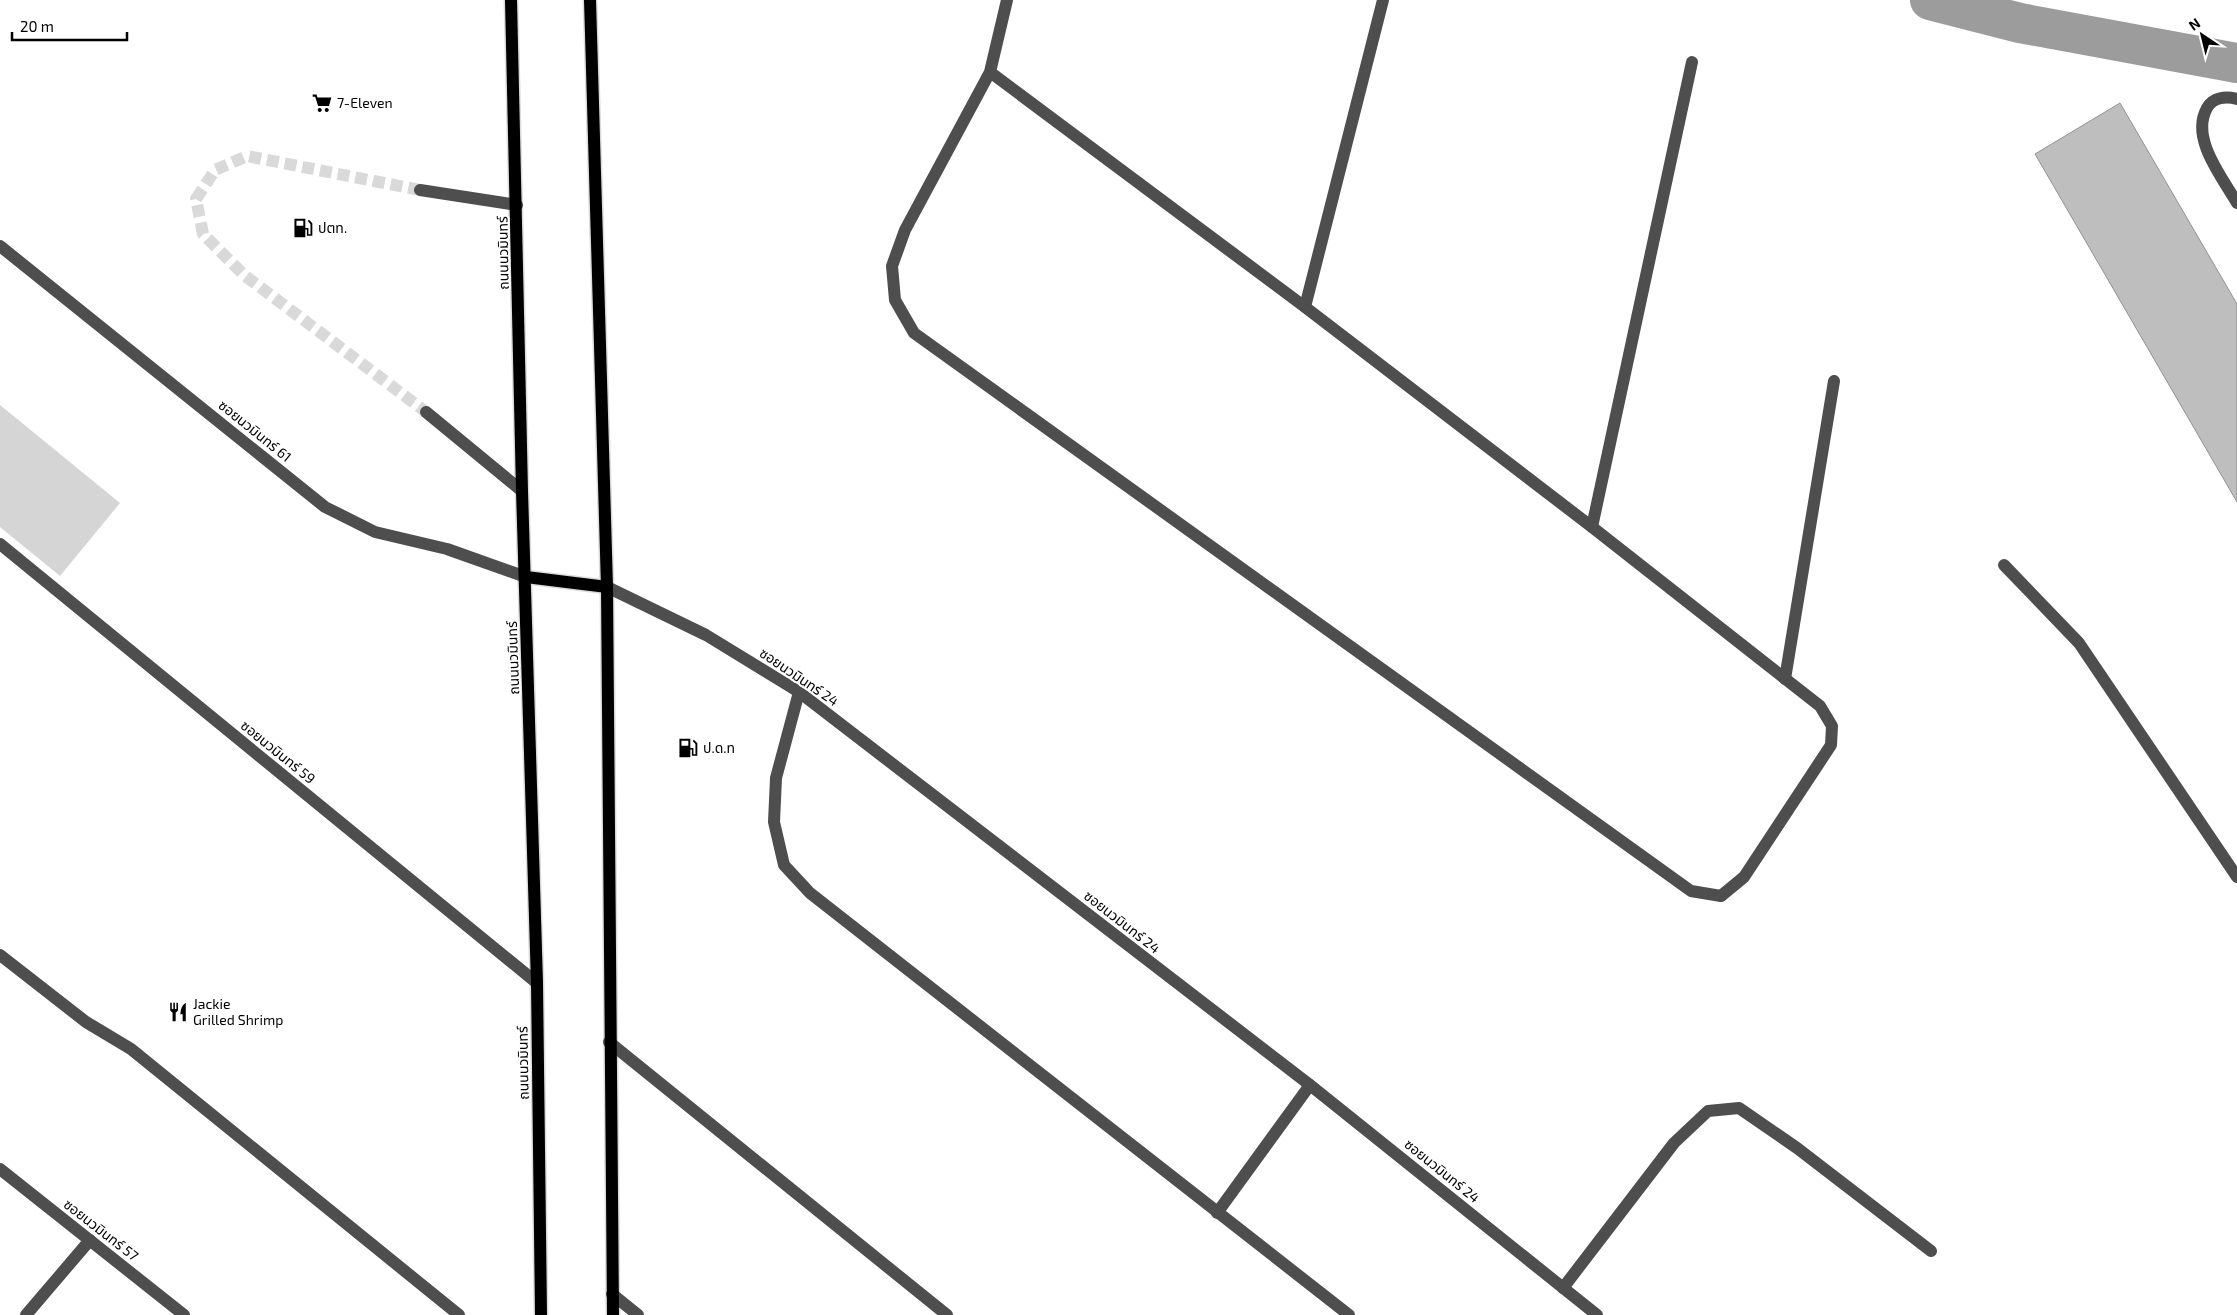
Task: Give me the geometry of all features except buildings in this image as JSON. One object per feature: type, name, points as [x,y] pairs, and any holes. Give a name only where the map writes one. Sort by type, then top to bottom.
[{"type":"main road","name":"ถนนนวมินทร์","points":[[511,0],[522,491],[537,983],[541,1315]]},
{"type":"main road","points":[[590,0],[607,587],[609,1042],[613,1315]]},
{"type":"main road","points":[[526,578],[607,587]]},
{"type":"street","points":[[990,72],[1304,307],[1592,527],[1820,706],[1832,726],[1831,746],[1744,878],[1722,896],[1691,892],[914,333],[895,300],[892,266],[905,230],[990,72],[1007,0]]},
{"type":"street","points":[[1304,307],[1383,0]]},
{"type":"street","points":[[1592,527],[1692,62]]},
{"type":"street","points":[[2237,98],[2226,96],[2210,102],[2202,116],[2202,136],[2210,156],[2237,203]]},
{"type":"street","points":[[420,190],[517,205]]},
{"type":"street","name":"ซอยนวมินทร์ 61","points":[[0,246],[325,507],[375,532],[446,549],[526,578]]},
{"type":"street","points":[[1785,679],[1834,381]]},
{"type":"street","points":[[426,412],[522,491]]},
{"type":"street","name":"ซอยนวมินทร์ 59","points":[[0,544],[537,983]]},
{"type":"street","points":[[2004,565],[2079,642],[2237,877]]},
{"type":"street","name":"ซอยนวมินทร์ 24","points":[[607,587],[706,636],[800,692],[1310,1084],[1597,1315]]},
{"type":"street","points":[[800,692],[776,778],[774,822],[784,865],[810,893],[1348,1315]]},
{"type":"street","points":[[0,955],[86,1022],[131,1049],[458,1315]]},
{"type":"street","points":[[609,1042],[947,1315]]},
{"type":"street","points":[[1217,1213],[1310,1084]]},
{"type":"street","points":[[1563,1288],[1674,1143],[1708,1110],[1739,1108],[1785,1138],[1931,1251]]},
{"type":"street","name":"ซอยนวมินทร์ 57","points":[[0,1169],[184,1315]]},
{"type":"street","points":[[26,1315],[90,1240]]},
{"type":"street","points":[[612,1294],[638,1315]]},
{"type":"shaded area","points":[[0,405],[120,503],[60,576],[0,527]]},
{"type":"waterway","points":[[1930,0],[2020,23],[2237,63]]},
{"type":"tunnel","points":[[420,190],[247,156],[215,170],[196,199],[203,234],[244,275],[426,412]]},
{"type":"place","name":"7-Eleven","points":[[322,103]]},
{"type":"place","name":"ปตท.","points":[[303,228]]},
{"type":"place","name":"ป.ด.ท","points":[[688,748]]},
{"type":"place","name":"Jackie Grilled Shrimp","points":[[178,1012]]}]
